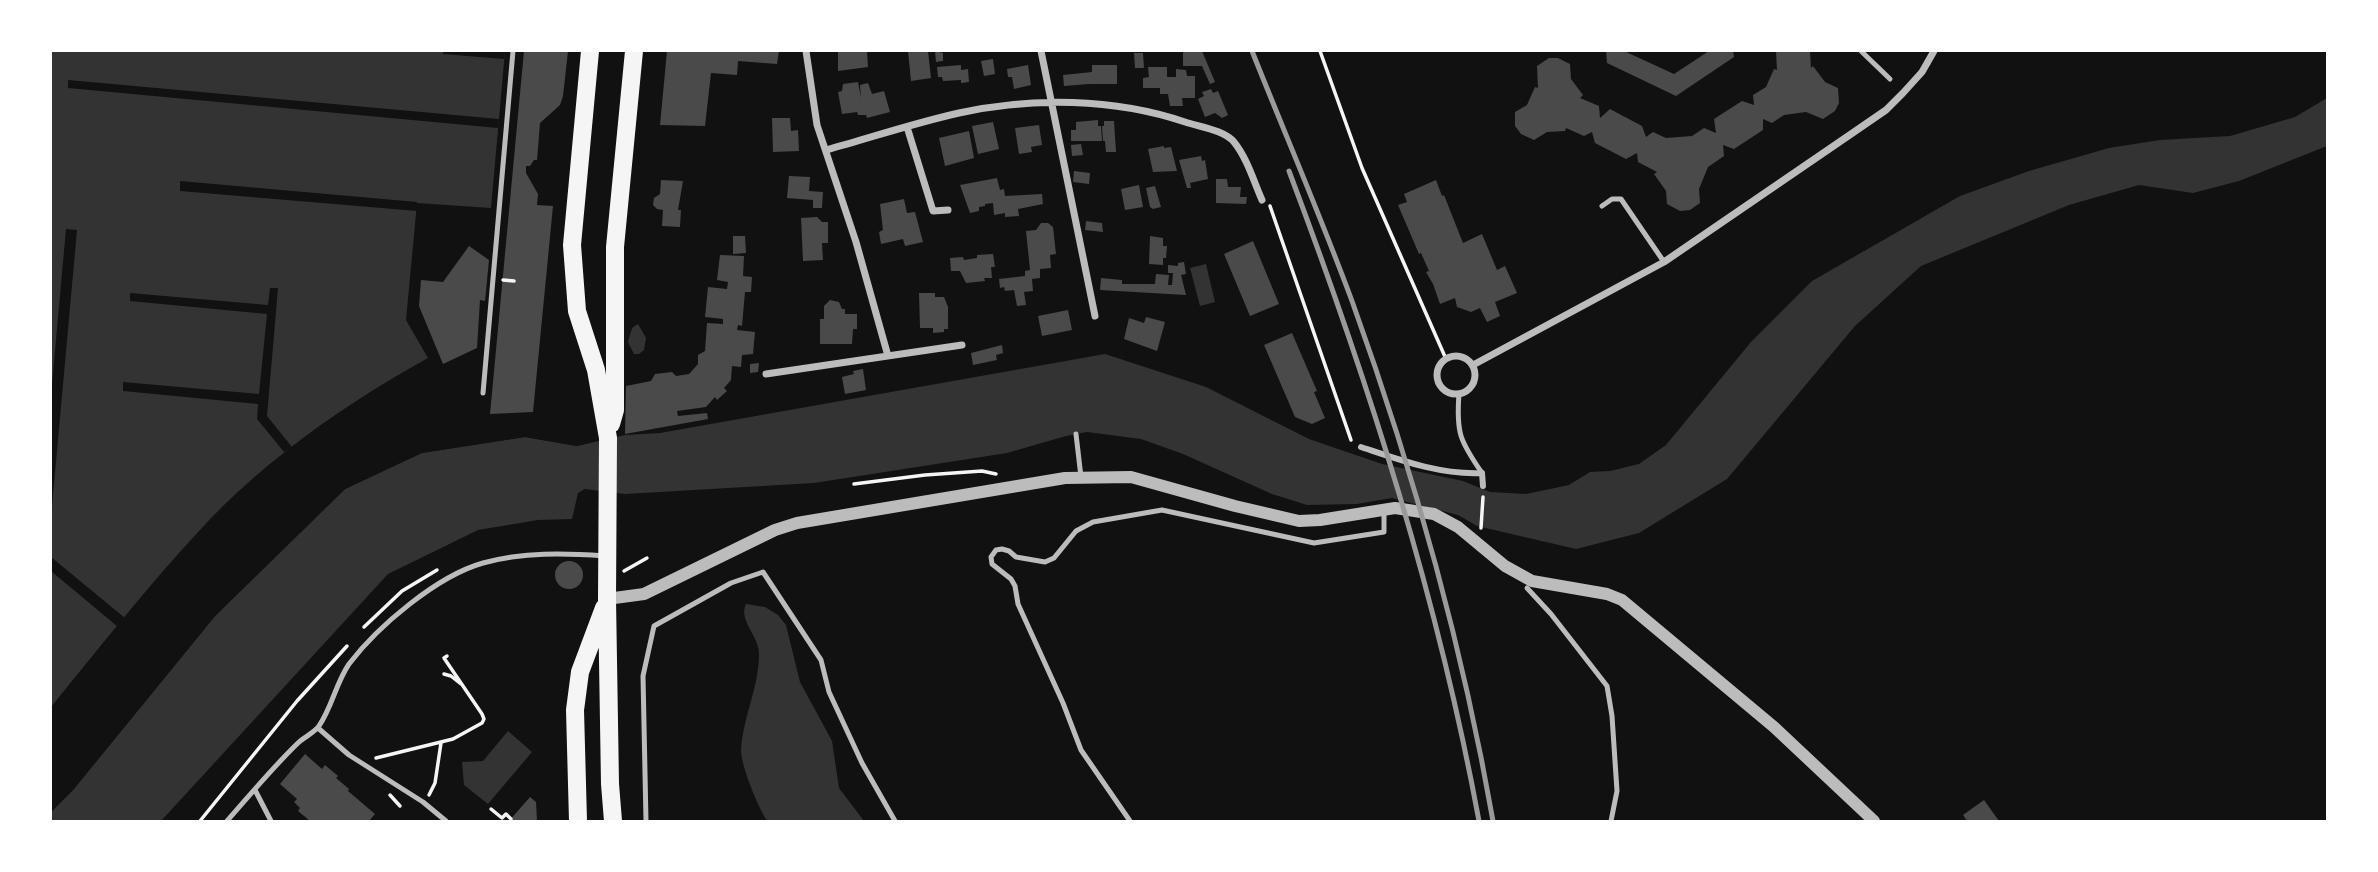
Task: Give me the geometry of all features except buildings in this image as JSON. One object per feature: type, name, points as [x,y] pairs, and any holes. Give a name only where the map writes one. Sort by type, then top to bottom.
[{"type":"main road","points":[[590,51],[572,245],[577,311],[596,370],[608,438],[607,598],[613,821]]},
{"type":"main road","points":[[608,438],[615,410],[615,247],[634,51]]},
{"type":"main road","points":[[578,821],[575,710],[580,672],[607,598]]},
{"type":"street","points":[[806,51],[817,125],[856,242],[888,356]]},
{"type":"street","points":[[1041,51],[1095,316]]},
{"type":"street","points":[[1472,365],[1664,262],[1886,110],[1922,72],[1934,51]]},
{"type":"street","points":[[825,150],[987,108],[1052,102],[1148,111],[1227,137],[1234,142],[1262,200]]},
{"type":"street","points":[[907,127],[933,211],[948,210]]},
{"type":"street","points":[[765,374],[962,345]]},
{"type":"street","points":[[1462,356],[1472,365],[1474,381],[1471,387],[1459,394],[1446,390],[1438,379],[1438,368],[1446,359],[1462,356]]},
{"type":"street","points":[[1361,447],[1424,467],[1463,474],[1482,473],[1483,486]]},
{"type":"street","points":[[607,598],[645,594],[775,530],[797,523],[1085,476],[1131,477],[1244,509],[1299,521],[1395,508],[1434,514],[1458,527],[1506,566],[1532,581],[1607,594],[1622,600],[1774,727],[1874,821]]},
{"type":"lane","points":[[483,393],[513,51]]},
{"type":"lane","points":[[1861,51],[1890,79]]},
{"type":"lane","points":[[1602,206],[1612,199],[1620,199],[1664,262]]},
{"type":"lane","points":[[1459,394],[1457,423],[1465,448],[1482,473]]},
{"type":"lane","points":[[1076,434],[1085,476]]},
{"type":"lane","points":[[1130,821],[1081,750],[1018,604],[1015,586],[1011,579],[992,564],[991,557],[1002,549],[1016,557],[1045,562],[1054,558],[1076,531],[1093,522],[1162,510],[1314,544],[1384,532],[1384,510]]},
{"type":"lane","points":[[227,821],[300,741],[318,728],[348,666],[385,625],[412,602],[460,572],[481,564],[516,556],[578,554],[607,557]]},
{"type":"lane","points":[[646,821],[643,676],[654,626],[731,583],[763,572],[821,660],[829,692],[862,763],[895,821]]},
{"type":"lane","points":[[1527,588],[1606,686],[1612,716],[1617,791],[1611,821]]},
{"type":"lane","points":[[318,728],[349,755],[423,802],[446,821]]},
{"type":"lane","points":[[255,790],[271,821]]},
{"type":"path","points":[[1320,51],[1362,168],[1446,359]]},
{"type":"path","points":[[1262,200],[1271,207],[1353,444],[1361,447]]},
{"type":"path","points":[[855,484],[982,471],[998,475]]},
{"type":"path","points":[[1481,530],[1483,486]]},
{"type":"path","points":[[624,571],[646,558]]},
{"type":"path","points":[[361,762],[441,743],[474,729],[484,719],[444,657],[447,656]]},
{"type":"path","points":[[444,674],[451,676],[465,688]]},
{"type":"path","points":[[423,802],[435,783],[441,743]]},
{"type":"path","points":[[491,809],[502,818],[506,814],[511,819]]},
{"type":"shaded area","points":[[51,51],[505,51],[491,208],[417,203],[406,320],[428,358],[336,414],[278,458],[224,505],[180,552],[51,707]]},
{"type":"shaded area","points":[[2327,98],[2327,146],[2239,181],[2193,193],[2139,185],[2069,205],[1921,266],[1855,326],[1727,479],[1639,533],[1576,549],[1477,526],[1458,515],[1392,498],[1357,504],[1307,505],[1272,494],[1183,454],[1141,439],[1087,432],[1007,453],[814,483],[625,494],[585,489],[578,493],[572,519],[538,520],[478,530],[388,574],[161,821],[51,821],[51,812],[73,790],[215,616],[345,489],[421,453],[525,437],[577,446],[625,435],[660,433],[1105,354],[1206,387],[1309,439],[1382,464],[1463,481],[1490,492],[1526,494],[1569,485],[1590,472],[1610,471],[1639,464],[1666,445],[1751,342],[1812,281],[1960,196],[2029,171],[2109,148],[2160,140],[2230,136],[2295,117]]},
{"type":"shaded area","points":[[1206,264],[1215,302],[1200,306],[1190,268]]},
{"type":"shaded area","points":[[638,324],[646,338],[644,350],[634,354],[628,342],[632,328]]},
{"type":"shaded area","points":[[746,604],[765,607],[778,615],[786,625],[800,682],[832,741],[839,788],[864,821],[767,821],[763,815],[747,776],[741,750],[759,654],[745,616]]},
{"type":"shaded area","points":[[508,731],[532,752],[488,804],[464,785],[462,762],[483,761]]},
{"type":"pier","points":[[443,51],[505,51],[504,59],[443,54]]},
{"type":"pier","points":[[68,80],[499,119],[498,128],[68,88]]},
{"type":"pier","points":[[180,181],[417,202],[417,211],[180,191]]},
{"type":"pier","points":[[66,229],[77,230],[51,517],[51,395]]},
{"type":"pier","points":[[270,288],[278,288],[267,416],[292,447],[284,452],[257,419],[258,404],[123,391],[123,382],[259,394],[267,314],[130,301],[130,293],[268,305]]},
{"type":"pier","points":[[525,433],[577,442],[588,440],[589,443],[577,446],[525,437],[422,453],[345,489],[215,616],[73,790],[51,812],[51,807],[70,788],[212,614],[343,487],[421,449]]},
{"type":"pier","points":[[51,557],[125,618],[118,627],[51,571]]},
{"type":"railway","points":[[1252,51],[1340,270],[1395,429],[1451,623],[1493,821]]},
{"type":"railway","points":[[1289,171],[1347,331],[1399,492],[1443,656],[1479,821]]}]
